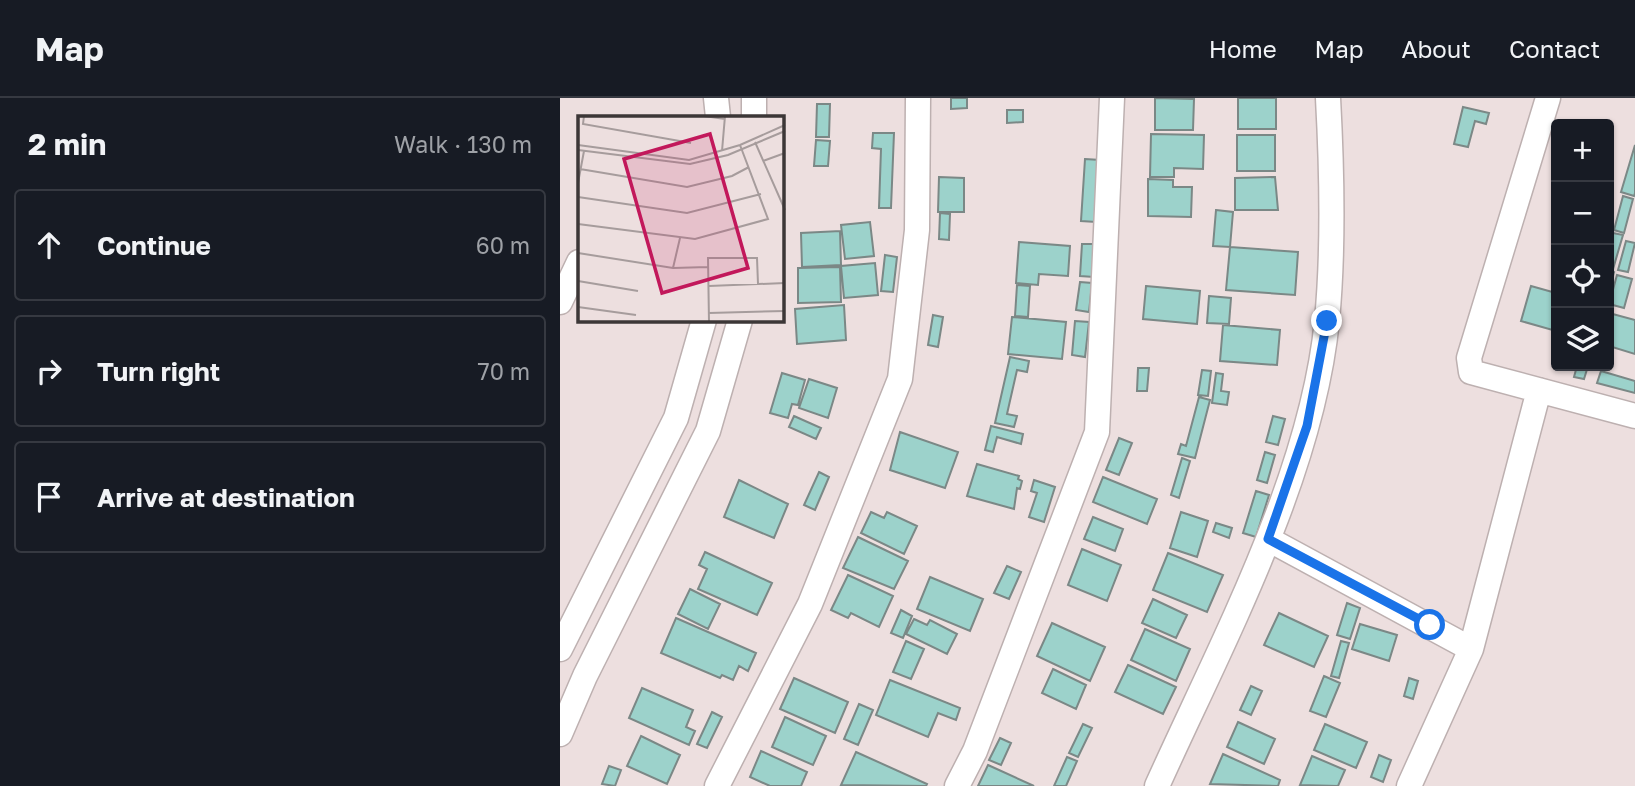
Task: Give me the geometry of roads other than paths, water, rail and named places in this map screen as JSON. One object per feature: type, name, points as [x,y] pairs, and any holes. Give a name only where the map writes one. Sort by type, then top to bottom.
[{"type":"street","points":[[716,98],[718,116]]},
{"type":"street","points":[[754,98],[754,116]]},
{"type":"street","points":[[717,786],[810,604],[900,379],[916,230],[918,98]]},
{"type":"street","points":[[957,786],[975,751],[1097,432],[1112,98]]},
{"type":"street","points":[[1157,786],[1268,539],[1307,426],[1327,321],[1332,168],[1328,98]]},
{"type":"street","points":[[1548,98],[1469,358],[1471,372],[1635,416]]},
{"type":"street","points":[[560,302],[578,264]]},
{"type":"street","points":[[560,649],[676,418],[703,322]]},
{"type":"street","points":[[560,734],[585,676],[708,431],[739,322]]},
{"type":"street","points":[[1409,786],[1471,649],[1539,390]]},
{"type":"street","points":[[1268,539],[1471,649]]}]
